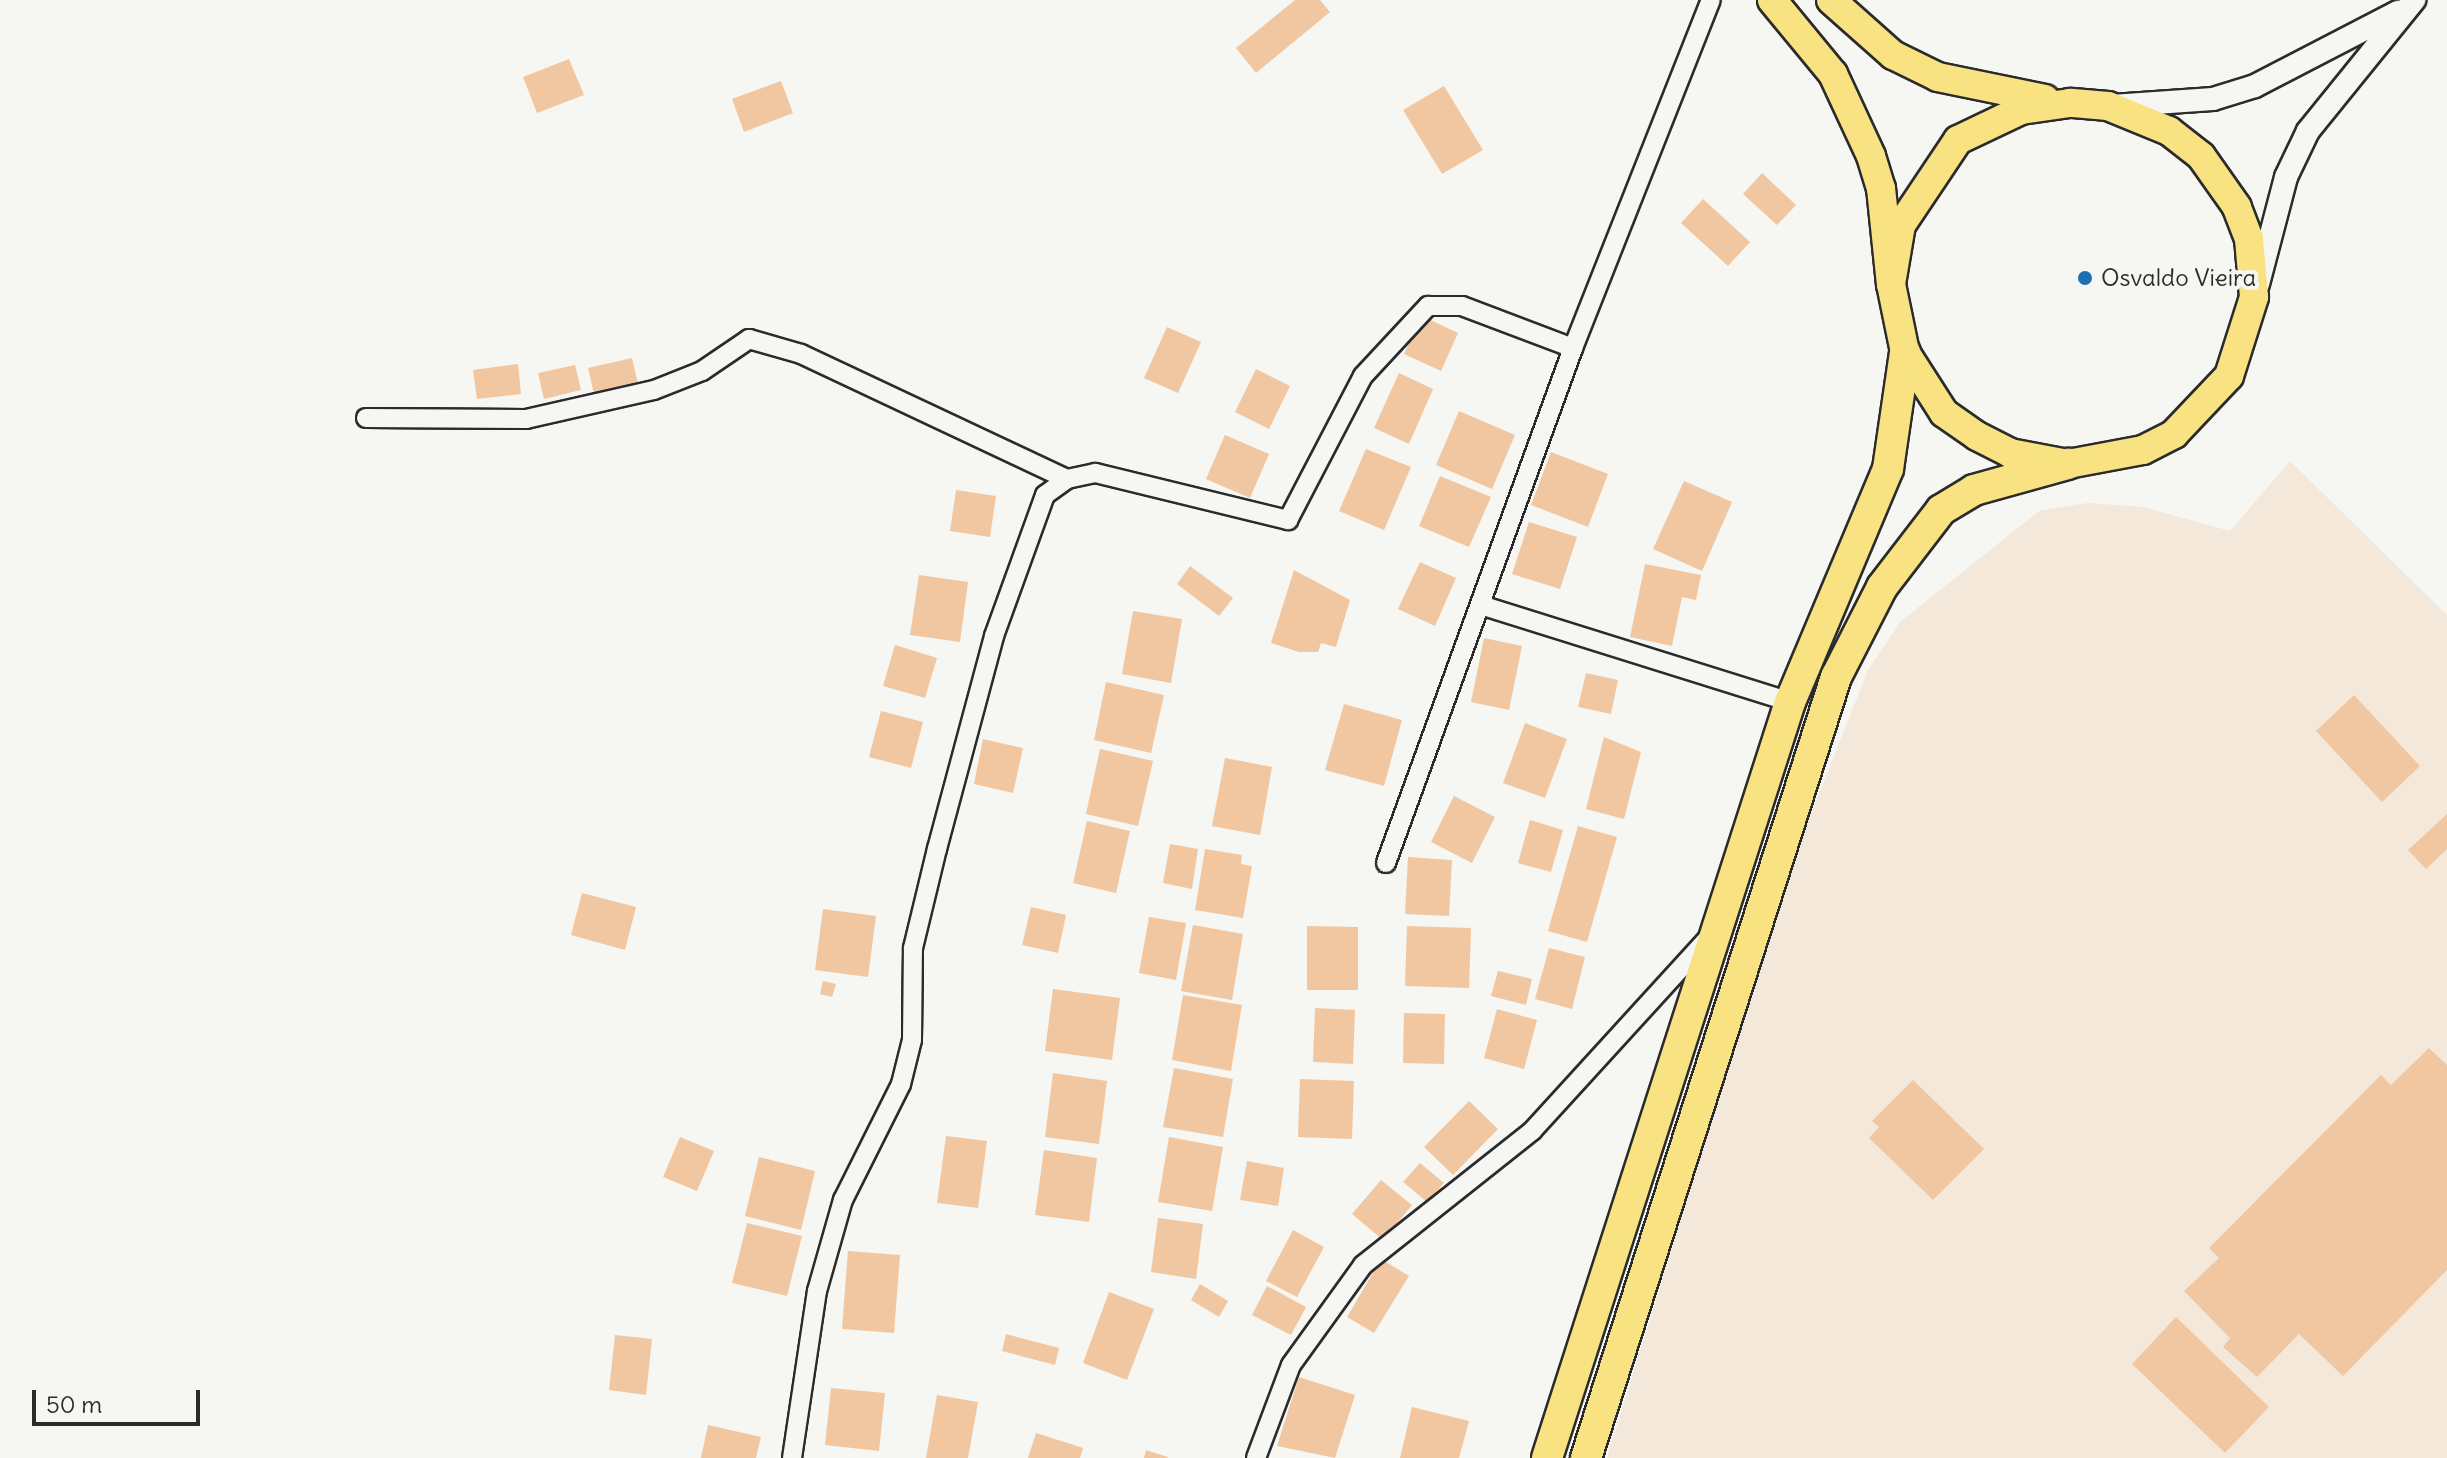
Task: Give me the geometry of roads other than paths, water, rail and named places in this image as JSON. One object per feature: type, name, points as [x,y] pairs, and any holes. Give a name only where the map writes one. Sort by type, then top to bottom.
[{"type":"highway","points":[[1547,1458],[1712,934],[1790,702],[1888,469],[1905,352]]},
{"type":"highway","points":[[1586,1458],[1836,677],[1882,587],[1941,510],[1974,490],[2068,464]]},
{"type":"main road","points":[[1772,0],[1833,74],[1857,122],[1881,188],[1891,284],[1905,352],[1944,413],[1977,436],[2010,453],[2068,464],[2143,450],[2207,405],[2245,342],[2254,297],[2237,207],[2201,156],[2169,131],[2108,106],[2070,103],[1938,77],[1893,55],[1831,0]]},
{"type":"main road","points":[[1891,284],[1901,225],[1958,140],[2021,110],[2070,103]]},
{"type":"street","points":[[1386,863],[1484,606],[1573,348],[1711,0]]},
{"type":"street","points":[[2108,106],[2213,99],[2255,86],[2410,4]]},
{"type":"street","points":[[2254,297],[2286,177],[2308,131],[2410,4]]},
{"type":"street","points":[[792,1458],[821,1276],[843,1200],[901,1084],[912,1040],[913,948],[994,636],[1031,523],[1045,495],[1067,479],[1095,473],[1165,486],[1288,520],[1363,376],[1428,306],[1462,306],[1573,348]]},
{"type":"street","points":[[366,418],[526,419],[654,390],[702,371],[749,339],[801,354],[1067,479]]},
{"type":"street","points":[[1484,606],[1790,702]]},
{"type":"street","points":[[1256,1458],[1291,1365],[1363,1265],[1532,1131],[1712,934]]},
{"type":"place","name":"Osvaldo Vieira","points":[[2085,278]]}]
